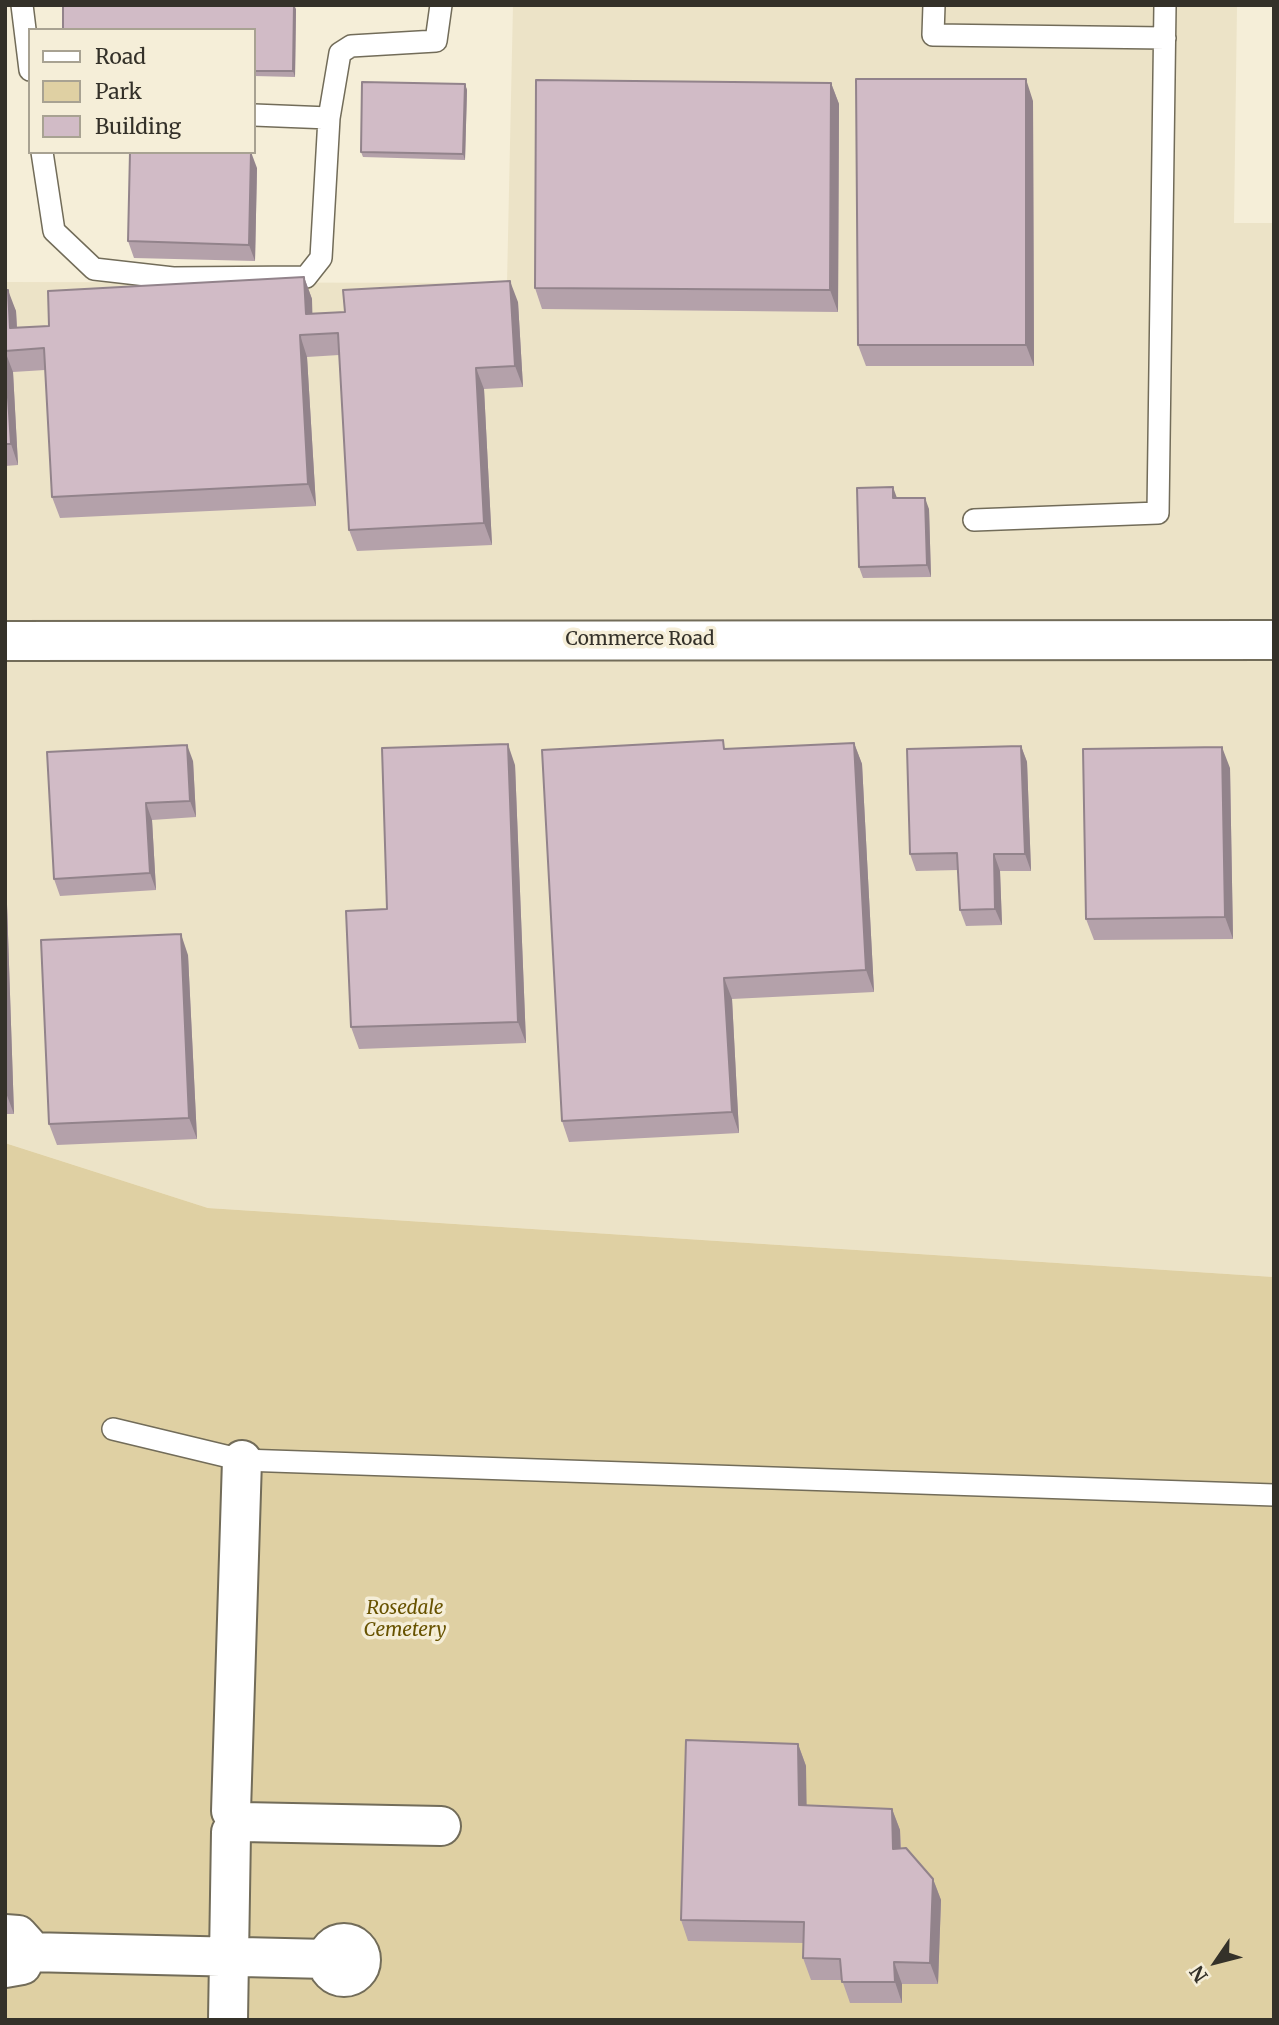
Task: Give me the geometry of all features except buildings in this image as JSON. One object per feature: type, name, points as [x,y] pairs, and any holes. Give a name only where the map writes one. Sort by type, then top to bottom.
[{"type":"street","name":"Commerce Road","points":[[5,641],[1274,640]]},
{"type":"street","points":[[228,2020],[242,1460]]},
{"type":"street","points":[[234,1822],[441,1826]]},
{"type":"street","points":[[13,1951],[327,1959]]},
{"type":"lane","points":[[22,5],[28,54]]},
{"type":"lane","points":[[42,154],[54,231],[94,270],[173,278],[306,277],[321,258],[329,118],[340,52],[351,46],[436,41],[441,5]]},
{"type":"lane","points":[[934,5],[933,35],[1165,38]]},
{"type":"lane","points":[[974,520],[1158,513],[1165,5]]},
{"type":"lane","points":[[256,115],[329,118]]},
{"type":"lane","points":[[113,1429],[242,1460],[1274,1495]]},
{"type":"shaded area","points":[[513,5],[1237,7],[1234,223],[1274,223],[1274,1277],[208,1208],[5,1143],[5,282],[507,283]]},
{"type":"green space","name":"Rosedale Cemetery","points":[[5,1143],[208,1208],[1274,1277],[1274,2020],[5,2020]]}]
